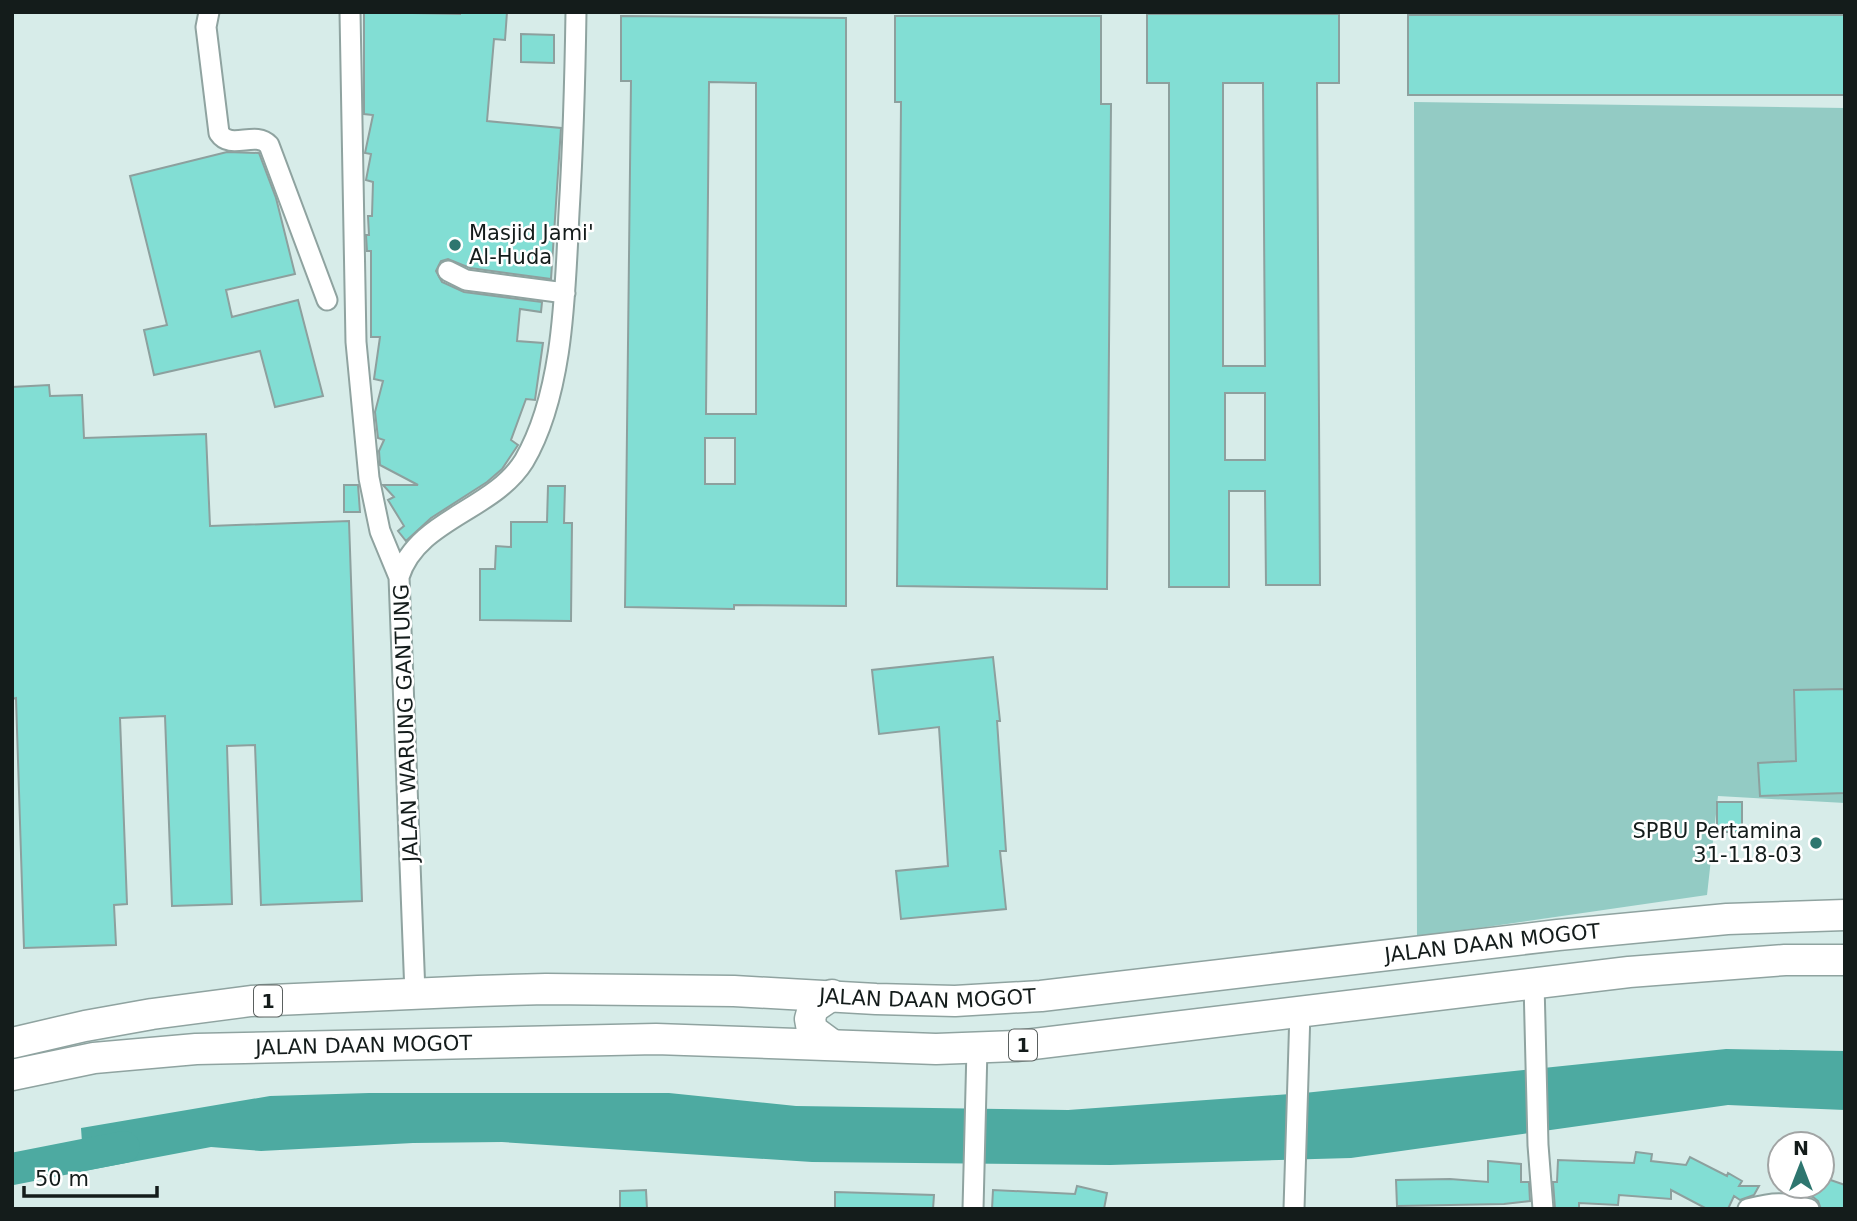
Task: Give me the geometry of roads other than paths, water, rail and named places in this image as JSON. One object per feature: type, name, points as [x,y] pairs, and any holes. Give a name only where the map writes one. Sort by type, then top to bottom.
[{"type":"highway","name":"JALAN DAAN MOGOT","points":[[12,1042],[138,1017],[251,1001],[527,989],[734,991],[955,1001],[1030,997],[1584,932],[1740,918],[1845,915]]},
{"type":"highway","name":"JALAN DAAN MOGOT","points":[[12,1075],[93,1058],[196,1049],[589,1039],[733,1040],[936,1049],[1016,1046],[1299,1024],[1534,983],[1717,964],[1845,960]]},
{"type":"highway","points":[[733,1040],[751,1026],[753,1016],[751,1005],[734,991]]},
{"type":"highway","points":[[831,1044],[812,1030],[810,1019],[813,1008],[832,996]]},
{"type":"street","points":[[209,12],[206,27],[219,132],[222,138],[227,140],[257,138],[269,145],[327,300]]},
{"type":"street","points":[[349,12],[356,342],[369,478],[380,531],[399,577]]},
{"type":"street","name":"JALAN WARUNG GANTUNG","points":[[415,994],[399,577],[403,563],[426,537],[495,494],[509,482],[536,438],[550,396],[565,293],[575,104],[576,12]]},
{"type":"street","points":[[448,271],[466,280],[565,293]]},
{"type":"street","points":[[1534,983],[1543,1209]]},
{"type":"street","points":[[1294,1205],[1299,1024]]},
{"type":"street","points":[[973,1209],[977,1048]]},
{"type":"street","points":[[1748,1209],[1784,1202],[1809,1209]]},
{"type":"waterway","points":[[12,1169],[124,1147]]},
{"type":"place","name":"Masjid Jami' Al-Huda","points":[[455,245]]},
{"type":"place","name":"SPBU Pertamina 31-118-03","points":[[1816,843]]}]
